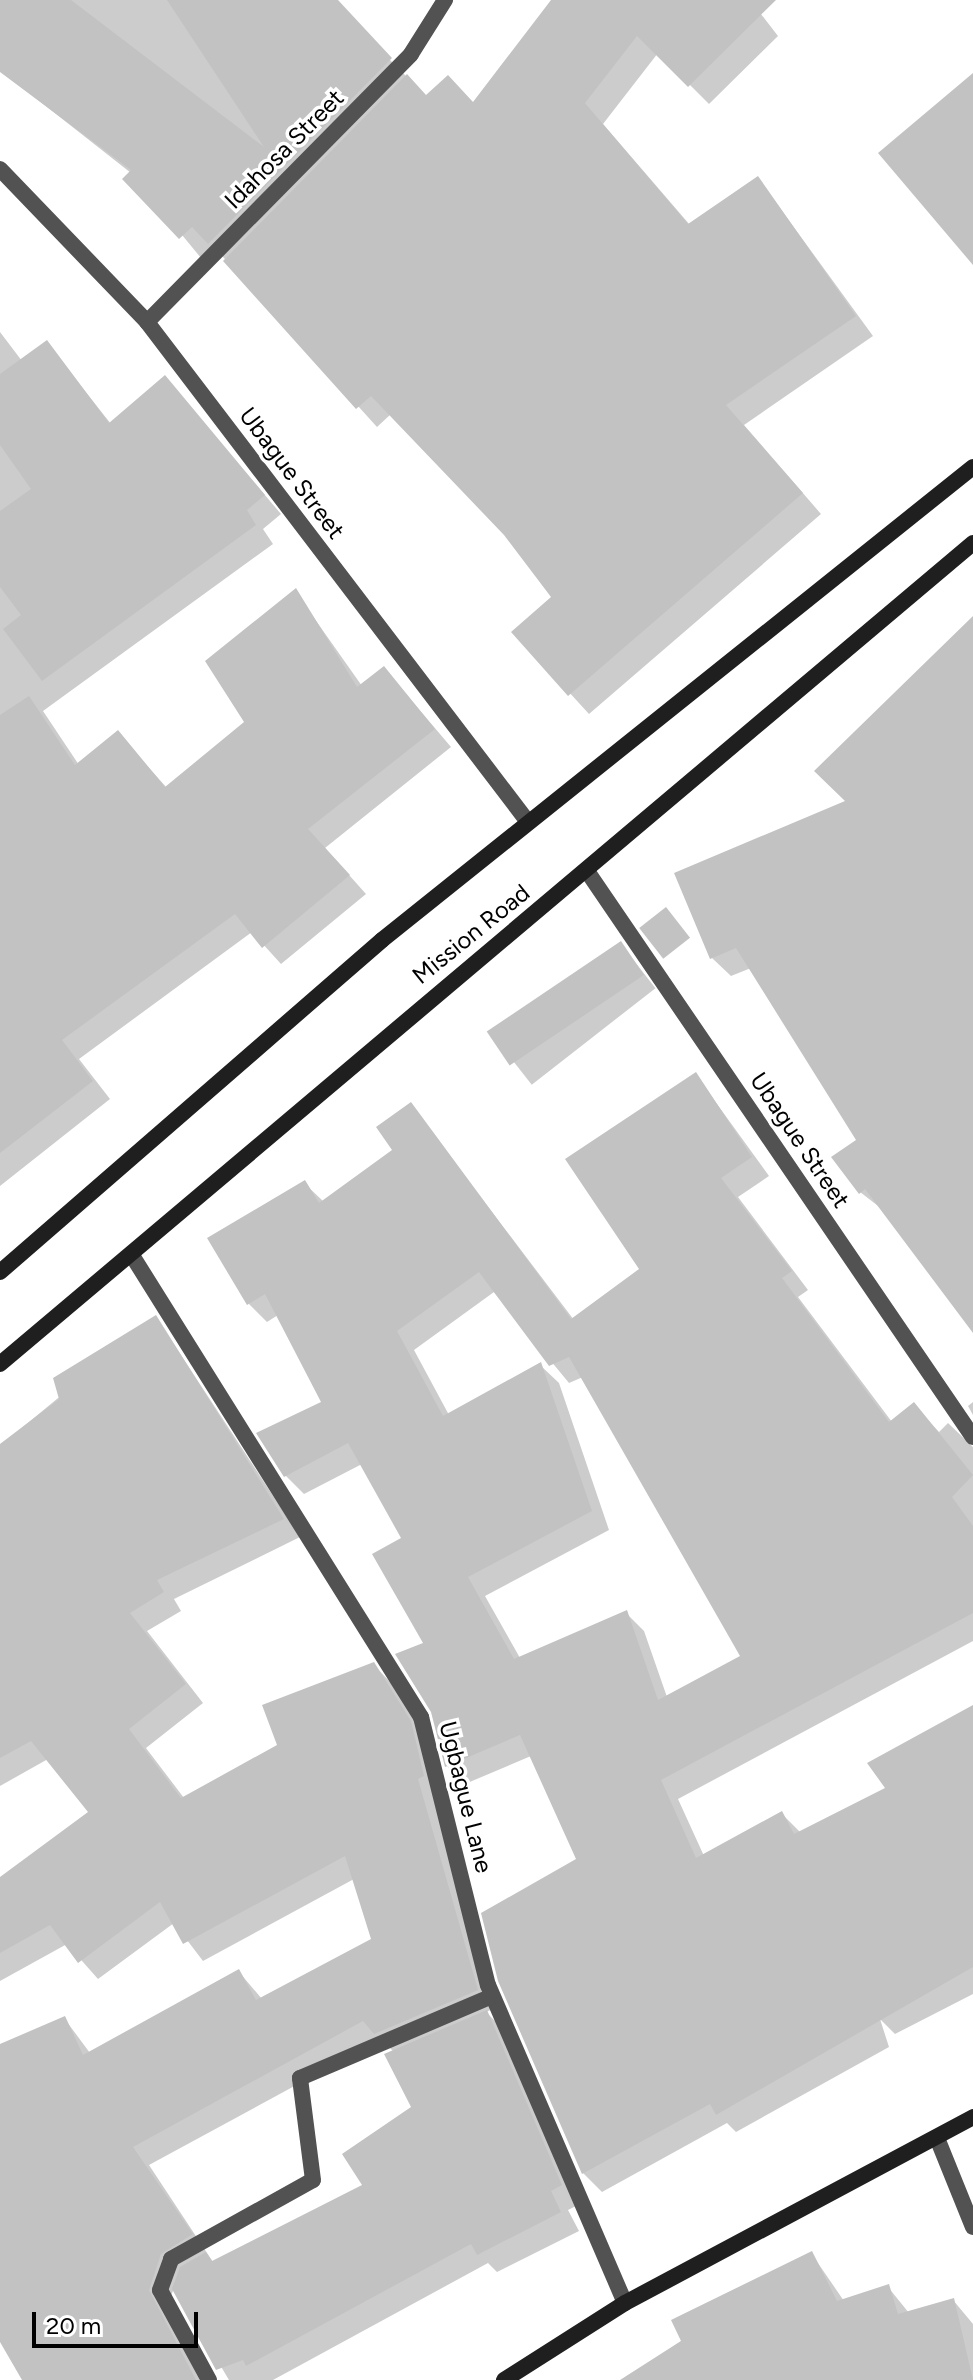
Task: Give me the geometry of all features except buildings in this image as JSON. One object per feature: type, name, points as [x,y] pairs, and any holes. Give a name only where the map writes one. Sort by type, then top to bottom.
[{"type":"street","name":"Idahosa Street","points":[[147,322],[411,54],[445,0]]},
{"type":"street","name":"Ubague Street","points":[[0,169],[147,322],[528,822]]},
{"type":"street","points":[[0,1272],[528,822],[973,467]]},
{"type":"street","name":"Mission Road","points":[[0,1364],[133,1257],[973,543]]},
{"type":"street","name":"Ubague Street","points":[[587,871],[973,1437]]},
{"type":"street","name":"Ugbague Lane","points":[[133,1257],[421,1717],[492,1996],[625,2303]]},
{"type":"street","points":[[209,2380],[160,2290],[171,2259],[313,2180],[300,2078],[492,1996]]},
{"type":"street","points":[[504,2380],[625,2303],[973,2117]]},
{"type":"street","points":[[937,2138],[973,2227]]}]
